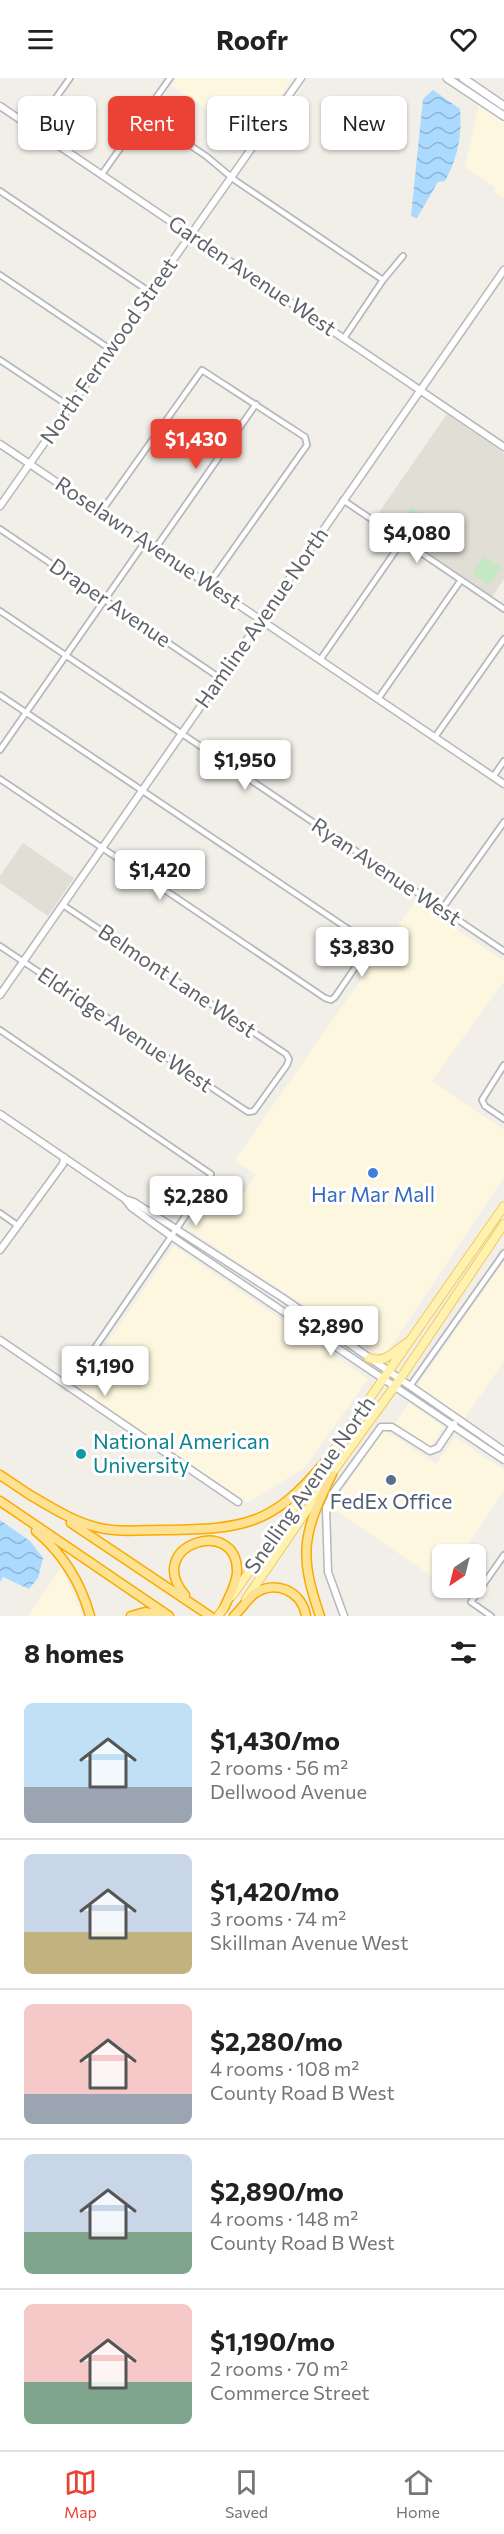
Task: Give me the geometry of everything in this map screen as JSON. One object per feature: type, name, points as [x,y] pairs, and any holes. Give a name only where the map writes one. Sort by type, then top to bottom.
[{"type":"highway","points":[[30,1496],[68,1517],[98,1528],[122,1530],[226,1528],[250,1523],[279,1509],[299,1493],[324,1463]]},
{"type":"highway","points":[[320,1616],[309,1583],[305,1550],[312,1516],[332,1474]]},
{"type":"highway","points":[[0,1475],[210,1616]]},
{"type":"highway","points":[[0,1502],[56,1550],[79,1584],[90,1616]]},
{"type":"highway","points":[[0,1502],[167,1616]]},
{"type":"highway","points":[[191,1603],[177,1582],[176,1562],[180,1553],[190,1544],[210,1540],[221,1543],[229,1550],[237,1566],[236,1579],[224,1608]]},
{"type":"highway","points":[[234,1616],[256,1593],[272,1587],[284,1588],[295,1595],[303,1605],[306,1616]]},
{"type":"highway","name":"Snelling Avenue North","points":[[218,1616],[224,1608]]},
{"type":"highway","points":[[131,1616],[145,1612],[167,1616]]},
{"type":"main road","points":[[447,78],[504,116]]},
{"type":"main road","points":[[462,78],[504,106]]},
{"type":"main road","name":"Snelling Avenue North","points":[[224,1608],[504,1206]]},
{"type":"main road","name":"Snelling Avenue North","points":[[234,1616],[504,1224]]},
{"type":"main road","points":[[369,1358],[384,1359],[411,1340]]},
{"type":"street","points":[[57,96],[70,78]]},
{"type":"street","points":[[158,96],[170,78]]},
{"type":"street","name":"North Fernwood Street","points":[[0,506],[301,78]]},
{"type":"street","name":"Garden Avenue West","points":[[0,106],[18,118]]},
{"type":"street","points":[[195,149],[231,177],[383,280]]},
{"type":"street","name":"Garden Avenue West","points":[[66,150],[504,447]]},
{"type":"street","points":[[102,174],[119,150]]},
{"type":"street","points":[[0,191],[150,292]]},
{"type":"street","points":[[344,338],[383,280],[404,256]]},
{"type":"street","name":"Hamline Avenue North","points":[[0,995],[504,270]]},
{"type":"street","points":[[0,275],[110,349]]},
{"type":"street","points":[[0,360],[69,406]]},
{"type":"street","points":[[101,512],[202,370],[305,437],[308,441],[208,585]]},
{"type":"street","points":[[155,549],[256,404]]},
{"type":"street","name":"Roselawn Avenue West","points":[[0,444],[504,784]]},
{"type":"street","points":[[343,501],[504,609]]},
{"type":"street","name":"Draper Avenue","points":[[0,529],[220,678]]},
{"type":"street","points":[[320,660],[403,540]]},
{"type":"street","points":[[0,750],[144,542]]},
{"type":"street","points":[[378,699],[461,580]]},
{"type":"street","name":"Ryan Avenue West","points":[[0,611],[181,735],[503,948]]},
{"type":"street","points":[[435,737],[504,639]]},
{"type":"street","points":[[0,695],[356,934],[369,945],[331,1000],[325,998],[0,779]]},
{"type":"street","points":[[493,777],[504,761]]},
{"type":"street","points":[[442,909],[504,822]]},
{"type":"street","name":"Belmont Lane West","points":[[63,905],[286,1054],[289,1059],[251,1113]]},
{"type":"street","name":"Eldridge Avenue West","points":[[0,946],[251,1113]]},
{"type":"street","points":[[0,1030],[212,1174],[68,1387]]},
{"type":"street","points":[[504,1065],[482,1100],[485,1106],[504,1119]]},
{"type":"street","points":[[0,1114],[124,1199],[131,1207],[171,1236],[387,1375],[453,1426],[504,1460]]},
{"type":"street","points":[[0,1250],[63,1164],[64,1157]]},
{"type":"street","points":[[124,1199],[134,1202],[176,1229],[369,1358],[387,1375]]},
{"type":"street","points":[[0,1213],[17,1225]]},
{"type":"street","points":[[411,1386],[504,1253]]},
{"type":"street","points":[[1,1341],[238,1502]]},
{"type":"street","points":[[397,1382],[411,1386],[504,1451]]},
{"type":"street","points":[[344,1616],[327,1565],[325,1516],[333,1493],[381,1427],[392,1427],[430,1451],[438,1448],[458,1419]]},
{"type":"street","points":[[491,1616],[471,1602],[504,1555]]},
{"type":"shaded area","points":[[176,78],[293,78],[281,96],[207,96],[207,110],[195,102],[195,96],[187,96],[171,85]]},
{"type":"shaded area","points":[[479,104],[504,120],[504,198],[494,191],[496,188],[465,167]]},
{"type":"shaded area","points":[[447,414],[504,453],[504,579],[492,597],[375,518]]},
{"type":"shaded area","points":[[23,843],[74,878],[48,916],[0,883],[0,876]]},
{"type":"shaded area","name":"Har Mar Mall","points":[[415,902],[504,961],[504,981],[432,1081],[504,1130],[504,1177],[388,1351],[379,1354],[189,1230],[210,1198],[231,1211],[256,1175],[235,1160]]},
{"type":"shaded area","points":[[174,1246],[368,1379],[305,1467],[248,1503],[77,1387]]},
{"type":"shaded area","points":[[504,1261],[504,1361],[464,1419],[417,1386]]},
{"type":"shaded area","points":[[409,1403],[444,1427],[429,1449],[394,1425]]},
{"type":"shaded area","points":[[384,1429],[436,1464],[455,1437],[504,1470],[504,1490],[469,1544],[432,1544],[432,1576],[331,1507]]},
{"type":"shaded area","points":[[61,1567],[83,1616],[28,1616]]},
{"type":"green space","points":[[411,507],[429,519],[417,536],[401,525],[401,521]]},
{"type":"green space","points":[[484,556],[501,568],[491,583],[486,584],[472,574]]},
{"type":"water","points":[[433,90],[460,109],[460,137],[456,155],[445,181],[438,182],[417,218],[411,216],[423,99]]},
{"type":"water","points":[[0,1520],[30,1541],[43,1558],[38,1578],[29,1589],[3,1577],[0,1582]]},
{"type":"place","name":"Har Mar Mall","points":[[373,1173]]},
{"type":"place","name":"National American University","points":[[81,1454]]},
{"type":"place","name":"FedEx Office","points":[[391,1480]]}]
